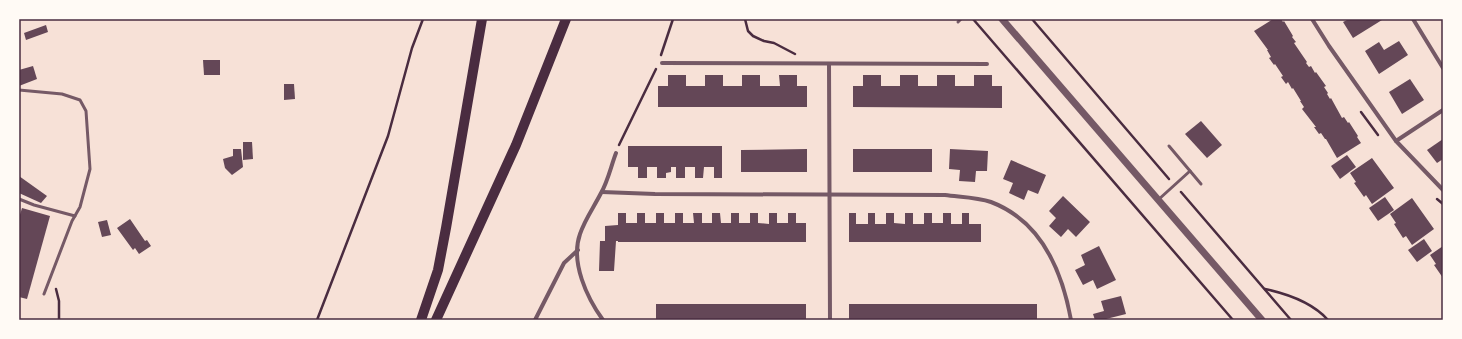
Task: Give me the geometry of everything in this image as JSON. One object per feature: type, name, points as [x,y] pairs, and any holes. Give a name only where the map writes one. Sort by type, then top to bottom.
[{"type":"main road","points":[[421,320],[438,270],[482,19]]},
{"type":"main road","points":[[436,320],[516,145],[566,19]]},
{"type":"street","points":[[1002,19],[1262,320]]},
{"type":"street","points":[[1312,19],[1329,46],[1396,141],[1443,190]]},
{"type":"street","points":[[1413,19],[1443,68]]},
{"type":"street","points":[[662,63],[987,64]]},
{"type":"street","points":[[830,64],[830,320]]},
{"type":"street","points":[[1396,141],[1443,110]]},
{"type":"street","points":[[603,320],[592,304],[585,286],[579,265],[578,250],[580,236],[589,214],[602,192],[616,153]]},
{"type":"street","points":[[602,192],[655,194],[945,195],[990,202],[1008,211],[1033,231],[1048,251],[1056,264],[1067,300],[1071,320]]},
{"type":"street","points":[[535,320],[564,263],[578,250]]},
{"type":"lane","points":[[19,90],[62,94],[80,100],[86,111],[90,169],[80,207],[72,221],[44,294]]},
{"type":"lane","points":[[1169,146],[1201,184]]},
{"type":"lane","points":[[1158,200],[1190,171]]},
{"type":"lane","points":[[19,199],[34,205],[75,216]]},
{"type":"path","points":[[318,320],[388,136],[412,48],[423,19]]},
{"type":"path","points":[[659,59],[673,19]]},
{"type":"path","points":[[745,19],[748,31],[754,36],[764,41],[774,43],[801,56],[806,64]]},
{"type":"path","points":[[973,19],[1233,320]]},
{"type":"path","points":[[1032,19],[1291,320]]},
{"type":"path","points":[[616,153],[657,66]]},
{"type":"path","points":[[51,275],[59,301],[59,320]]},
{"type":"path","points":[[1264,289],[1297,298],[1324,315],[1328,320]]},
{"type":"building","points":[[1273,19],[1281,19],[1283,22],[1284,21],[1296,42],[1294,43],[1307,62],[1306,63],[1309,67],[1311,66],[1326,86],[1324,87],[1328,93],[1327,94],[1330,99],[1331,98],[1342,118],[1344,117],[1348,123],[1349,122],[1358,136],[1357,137],[1361,143],[1337,158],[1326,139],[1321,133],[1319,134],[1314,127],[1316,127],[1302,109],[1304,107],[1293,88],[1292,89],[1288,82],[1286,84],[1281,77],[1283,76],[1269,58],[1271,57],[1268,50],[1254,31]]},
{"type":"building","points":[[1349,19],[1382,20],[1353,38],[1343,22]]},
{"type":"building","points":[[46,25],[48,32],[26,40],[24,33]]},
{"type":"building","points":[[1399,41],[1408,55],[1379,74],[1365,51],[1379,42],[1384,50]]},
{"type":"building","points":[[203,60],[220,60],[220,75],[204,75]]},
{"type":"building","points":[[33,66],[37,79],[19,86],[19,70]]},
{"type":"building","points":[[668,75],[686,75],[686,86],[705,86],[705,75],[723,75],[723,86],[742,86],[742,75],[760,75],[760,86],[780,86],[779,75],[797,75],[797,86],[807,86],[807,107],[658,107],[658,86],[668,86]]},
{"type":"building","points":[[863,75],[881,75],[881,86],[900,86],[900,75],[918,75],[918,86],[937,86],[937,75],[955,75],[955,86],[974,86],[974,75],[992,75],[992,86],[1002,86],[1002,108],[853,107],[853,86],[863,86]]},
{"type":"building","points":[[1410,79],[1424,100],[1402,114],[1389,92]]},
{"type":"building","points":[[284,84],[294,84],[295,99],[284,100]]},
{"type":"building","points":[[1201,121],[1222,145],[1207,158],[1185,134]]},
{"type":"building","points":[[1443,139],[1443,159],[1437,163],[1427,150]]},
{"type":"building","points":[[243,142],[252,142],[253,159],[243,160]]},
{"type":"building","points":[[628,146],[722,146],[722,178],[714,178],[714,167],[704,167],[703,178],[695,178],[695,167],[685,167],[685,178],[676,178],[676,167],[671,167],[671,172],[666,173],[666,178],[657,178],[657,167],[647,167],[647,178],[638,178],[638,167],[628,167]]},
{"type":"building","points":[[233,149],[241,149],[243,167],[232,175],[225,168],[223,159],[233,156]]},
{"type":"building","points":[[807,149],[807,172],[741,172],[741,150]]},
{"type":"building","points":[[853,149],[932,149],[932,172],[853,172]]},
{"type":"building","points":[[950,149],[988,151],[987,171],[976,171],[975,182],[959,181],[960,170],[949,169]]},
{"type":"building","points":[[1347,155],[1356,167],[1340,179],[1331,166]]},
{"type":"building","points":[[1372,158],[1394,188],[1372,204],[1366,195],[1364,197],[1354,183],[1356,182],[1350,173]]},
{"type":"building","points":[[1011,160],[1046,175],[1038,194],[1028,190],[1024,200],[1009,193],[1013,183],[1003,179]]},
{"type":"building","points":[[19,176],[47,196],[41,203],[19,193]]},
{"type":"building","points":[[1063,196],[1090,222],[1076,237],[1068,229],[1061,237],[1049,226],[1056,218],[1049,211]]},
{"type":"building","points":[[1385,197],[1394,210],[1378,221],[1369,208]]},
{"type":"building","points":[[1412,198],[1434,229],[1412,245],[1406,236],[1403,238],[1394,224],[1396,223],[1390,214]]},
{"type":"building","points":[[22,208],[50,216],[27,299],[19,297],[19,218]]},
{"type":"building","points":[[618,213],[626,213],[626,223],[637,223],[637,213],[645,213],[645,223],[656,223],[656,213],[664,213],[664,223],[675,223],[675,213],[683,213],[683,223],[694,223],[693,213],[702,213],[702,223],[712,223],[712,213],[720,213],[721,223],[731,223],[731,213],[739,213],[739,223],[750,223],[750,213],[758,213],[758,223],[769,224],[769,213],[777,213],[777,223],[788,223],[788,213],[796,213],[796,223],[806,223],[806,242],[616,241],[614,271],[599,271],[600,241],[605,241],[605,226],[618,225]]},
{"type":"building","points":[[849,213],[856,213],[856,224],[868,224],[868,213],[875,213],[875,224],[886,224],[886,213],[894,213],[894,223],[905,224],[905,213],[913,213],[913,224],[924,224],[924,213],[932,213],[932,223],[943,223],[943,213],[951,213],[951,224],[962,224],[962,213],[969,213],[969,224],[981,224],[981,242],[849,242]]},
{"type":"building","points":[[130,219],[145,241],[147,240],[151,246],[139,254],[135,248],[133,250],[117,228]]},
{"type":"building","points":[[107,220],[111,235],[102,237],[98,222]]},
{"type":"building","points":[[1424,239],[1432,251],[1417,262],[1408,250]]},
{"type":"building","points":[[1099,246],[1116,280],[1097,289],[1093,280],[1083,285],[1075,270],[1085,265],[1081,255]]},
{"type":"building","points":[[1443,246],[1443,278],[1434,265],[1436,264],[1430,255]]},
{"type":"building","points":[[1121,296],[1126,314],[1102,320],[1095,320],[1093,314],[1104,311],[1101,301]]},
{"type":"building","points":[[656,304],[806,304],[806,320],[656,320]]},
{"type":"building","points":[[849,304],[1037,304],[1037,320],[849,320]]}]
